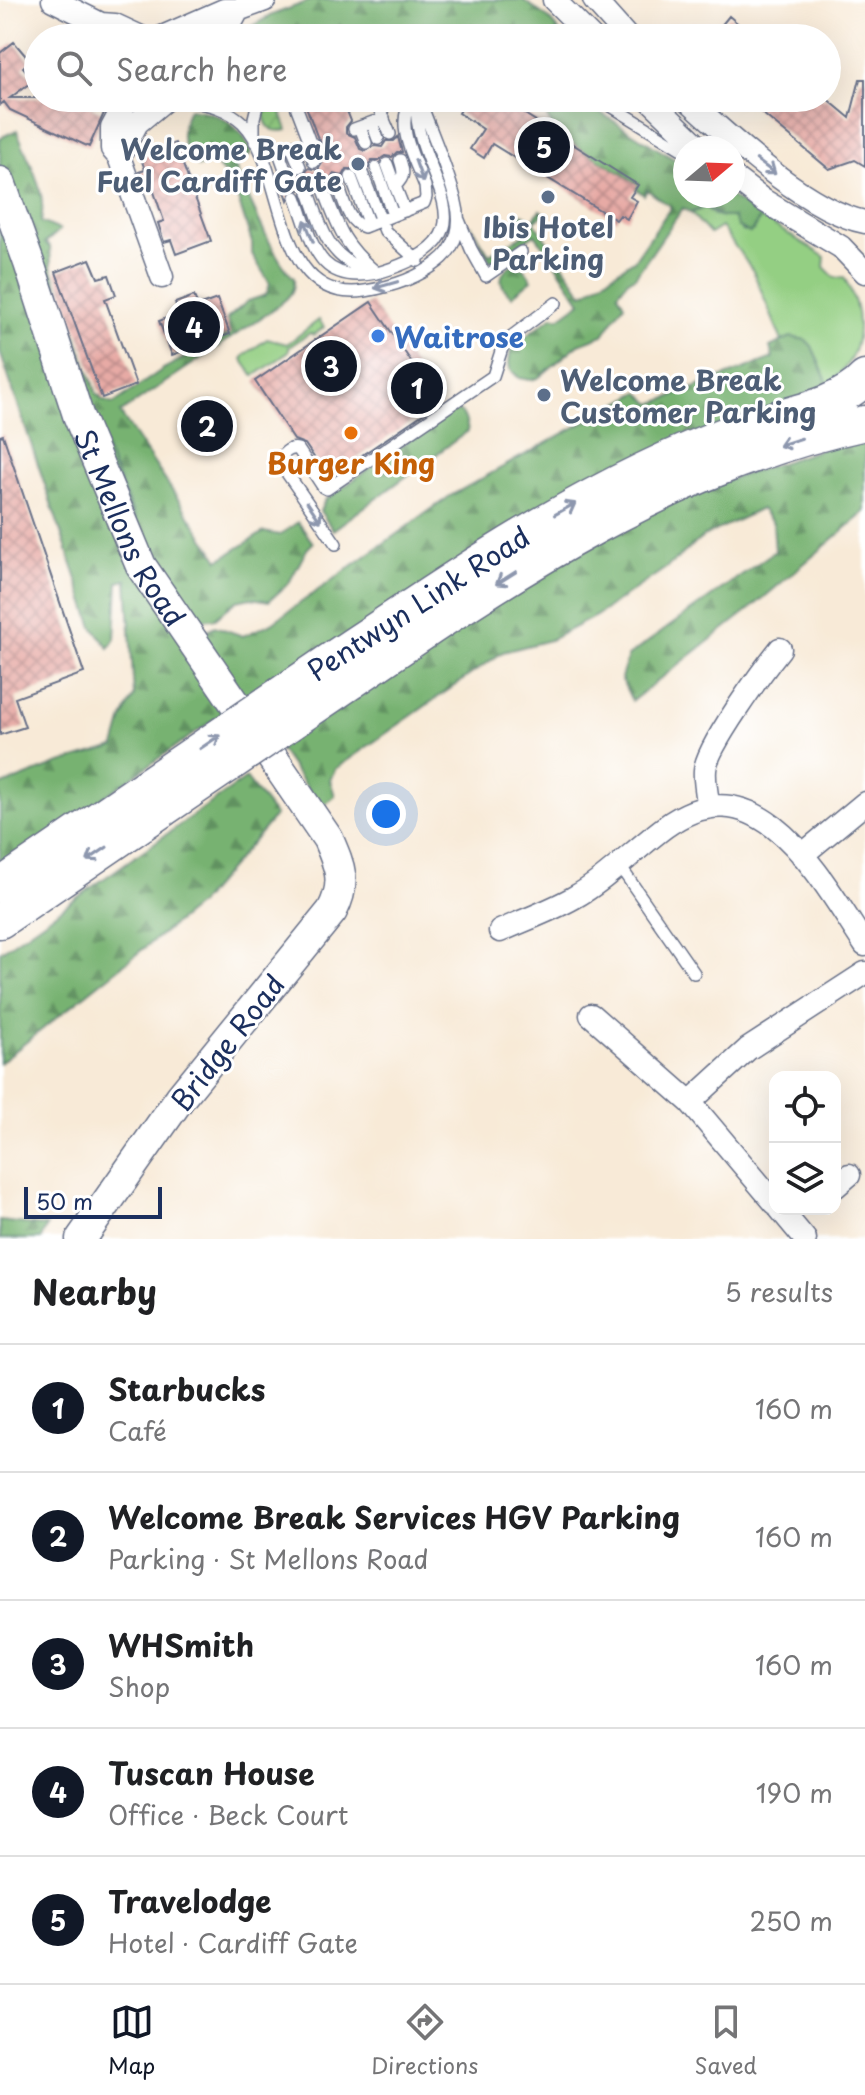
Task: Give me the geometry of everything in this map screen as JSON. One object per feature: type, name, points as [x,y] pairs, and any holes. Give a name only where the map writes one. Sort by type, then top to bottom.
[{"type":"main road","name":"St Mellons Road","points":[[0,182],[78,415],[141,566],[328,839]]},
{"type":"main road","name":"Pentwyn Link Road","points":[[0,921],[154,798],[343,669],[507,543],[608,486],[730,432],[836,399],[865,378]]},
{"type":"main road","name":"Pentwyn Link Road","points":[[343,669],[573,538],[686,480],[764,451],[865,423]]},
{"type":"main road","name":"Pentwyn Link Road","points":[[0,886],[154,798]]},
{"type":"main road","name":"Bridge Road","points":[[81,1239],[180,1098],[332,911],[339,897],[342,878],[328,839]]},
{"type":"street","points":[[53,0],[94,24]]},
{"type":"street","points":[[192,24],[224,10],[238,10],[265,0]]},
{"type":"street","points":[[554,0],[578,24]]},
{"type":"street","points":[[594,0],[615,24]]},
{"type":"street","points":[[230,24],[238,10]]},
{"type":"street","points":[[121,112],[112,128],[112,149],[119,157],[160,281]]},
{"type":"street","points":[[119,157],[137,123],[150,112]]},
{"type":"street","points":[[663,112],[688,136]]},
{"type":"street","points":[[701,112],[734,142],[783,179],[839,212],[865,222]]},
{"type":"street","points":[[745,186],[841,247],[865,272]]},
{"type":"street","points":[[709,807],[705,767],[743,700],[780,649]]},
{"type":"street","points":[[802,855],[865,803]]},
{"type":"street","points":[[500,931],[573,898],[667,825],[709,807],[732,805],[753,813],[783,834],[802,855],[865,945]]},
{"type":"street","points":[[690,1102],[748,1049],[865,973]]},
{"type":"street","points":[[591,1015],[690,1102],[769,1196]]},
{"type":"lane","points":[[228,112],[242,123],[255,142],[296,253],[317,281],[340,291],[358,292],[380,288],[427,270],[452,248],[458,219]]},
{"type":"lane","points":[[255,142],[256,112]]},
{"type":"lane","points":[[298,112],[314,162]]},
{"type":"lane","points":[[381,112],[390,134]]},
{"type":"lane","points":[[337,182],[351,219],[356,225],[364,227],[424,203],[426,197],[405,130],[407,112]]},
{"type":"lane","points":[[296,197],[314,244],[329,268],[351,276],[377,273],[424,255],[438,240],[446,212],[438,179],[419,128],[417,112]]},
{"type":"lane","points":[[422,112],[453,190],[458,219],[486,276],[521,252]]},
{"type":"lane","points":[[621,112],[673,144]]},
{"type":"lane","points":[[372,141],[362,126],[384,118]]},
{"type":"lane","points":[[255,142],[292,148],[311,145]]},
{"type":"lane","points":[[277,147],[286,172]]},
{"type":"lane","points":[[292,148],[300,167]]},
{"type":"lane","points":[[395,186],[403,179],[400,160]]},
{"type":"lane","points":[[381,166],[395,186],[399,213],[381,166]]},
{"type":"lane","points":[[356,175],[375,223],[427,270]]},
{"type":"lane","points":[[323,187],[349,248],[377,273]]},
{"type":"lane","points":[[309,192],[333,249],[350,264],[377,273]]},
{"type":"lane","points":[[336,544],[280,463],[280,458],[288,450],[298,449],[327,489],[493,376],[504,342],[556,303]]},
{"type":"lane","points":[[619,865],[694,973]]},
{"type":"green space","points":[[312,0],[523,0],[553,24],[256,24]]},
{"type":"green space","points":[[188,112],[207,112],[228,122],[248,143],[252,153],[235,167],[270,242],[294,278],[293,290],[278,305],[120,413],[219,560],[264,532],[280,535],[298,522],[313,543],[289,583],[269,601],[251,598],[237,601],[214,619],[195,620],[145,551],[0,174],[0,138],[17,130],[39,186],[41,222],[60,230],[45,243],[50,247],[51,267],[97,394],[102,400],[113,404],[163,369],[230,334],[227,319],[248,301],[266,295],[270,284],[252,254],[252,243],[237,196],[226,176],[214,162],[198,167],[184,146],[183,126]]},
{"type":"green space","points":[[264,112],[284,112],[281,113],[287,130],[273,130]]},
{"type":"green space","points":[[544,112],[599,112],[673,158],[673,208],[683,208],[635,277],[628,280],[618,293],[624,304],[603,335],[579,344],[538,378],[530,380],[519,378],[510,369],[511,347],[553,316],[559,318],[581,302],[535,234],[490,261],[471,225],[489,254],[525,234],[518,215],[533,220],[540,210],[545,214],[534,221],[583,294],[635,259],[671,207],[647,190],[644,195],[636,189],[638,184],[550,130],[552,126]]},
{"type":"green space","points":[[0,200],[190,648],[222,714],[0,870],[0,786],[57,764],[115,747],[123,718],[134,696],[127,580],[118,582],[115,639],[109,648],[93,627],[0,352]]},
{"type":"green space","points":[[745,206],[761,217],[750,233],[738,227],[733,217],[721,217],[707,208]]},
{"type":"green space","points":[[683,208],[703,208],[691,213]]},
{"type":"green space","points":[[706,208],[714,215],[733,217],[743,232],[754,230],[761,217],[825,257],[824,267],[835,278],[844,277],[856,306],[858,335],[849,362],[828,384],[809,345],[803,341],[782,341],[753,271],[721,227],[710,234],[691,213]]},
{"type":"green space","points":[[511,265],[524,268],[532,280],[512,296],[504,289],[501,280],[503,272]]},
{"type":"green space","points":[[319,320],[324,327],[289,347],[289,352],[254,376],[242,359],[267,339],[287,344]]},
{"type":"green space","points":[[791,337],[806,340],[812,346],[830,389],[246,701],[205,637],[207,630],[215,626],[243,636],[272,623],[450,496],[639,392],[652,404],[773,358],[770,347]]},
{"type":"green space","points":[[452,410],[462,414],[468,431],[333,530],[320,511],[325,500]]},
{"type":"green space","points":[[865,435],[865,512],[755,605],[632,701],[621,678],[628,656],[775,551],[773,523],[761,509],[704,536],[666,568],[596,616],[550,640],[503,652],[335,769],[330,780],[335,796],[321,808],[278,747],[498,598],[676,497]]},
{"type":"green space","points":[[246,778],[275,816],[198,905],[0,1063],[0,952]]},
{"type":"green space","points":[[0,1221],[47,1226],[41,1239],[0,1239]]},
{"type":"building","points":[[729,16],[738,24],[722,24]]},
{"type":"building","points":[[14,42],[24,54],[24,88],[10,98],[24,98],[24,112],[104,113],[89,147],[10,110],[4,102],[0,105],[0,53]]},
{"type":"building","points":[[860,79],[865,79],[865,166],[855,160],[829,169],[761,112],[841,110],[850,118]]},
{"type":"building","points":[[308,112],[347,112],[351,121],[346,133],[355,137],[360,149],[365,151],[374,146],[382,147],[386,141],[394,141],[398,137],[402,152],[372,160],[368,167],[360,165],[347,169],[343,176],[333,174],[329,181],[319,179],[315,186],[307,184],[301,190],[293,189],[288,200],[280,177],[288,180],[294,173],[304,174],[308,168],[318,170],[322,163],[319,151],[322,143]]},
{"type":"building","points":[[522,112],[638,185],[630,197],[637,201],[627,219],[620,215],[616,220],[492,144],[484,158],[470,149],[483,129],[459,113]]},
{"type":"building","points":[[175,143],[211,241],[176,254],[171,240],[164,242],[158,223],[164,221],[153,189],[146,192],[139,172],[145,170],[140,155]]},
{"type":"building","points":[[90,259],[98,278],[109,275],[116,295],[105,299],[136,385],[102,398],[56,272]]},
{"type":"building","points":[[194,296],[198,306],[217,299],[230,334],[172,355],[159,321],[179,313],[175,303]]},
{"type":"building","points":[[371,302],[439,403],[328,478],[305,444],[294,440],[255,381]]},
{"type":"building","points":[[3,435],[84,673],[15,698],[25,727],[0,735],[0,436]]},
{"type":"place","name":"Travelodge","points":[[544,147]]},
{"type":"place","name":"Welcome Break Fuel Cardiff Gate","points":[[358,164]]},
{"type":"place","name":"Ibis Hotel Parking","points":[[548,197]]},
{"type":"place","name":"Tuscan House","points":[[194,327]]},
{"type":"place","name":"Waitrose","points":[[378,336]]},
{"type":"place","name":"WHSmith","points":[[331,366]]},
{"type":"place","name":"Starbucks","points":[[417,388]]},
{"type":"place","name":"Welcome Break Customer Parking","points":[[544,395]]},
{"type":"place","name":"Welcome Break Services HGV Parking","points":[[207,426]]},
{"type":"place","name":"Burger King","points":[[351,433]]}]
